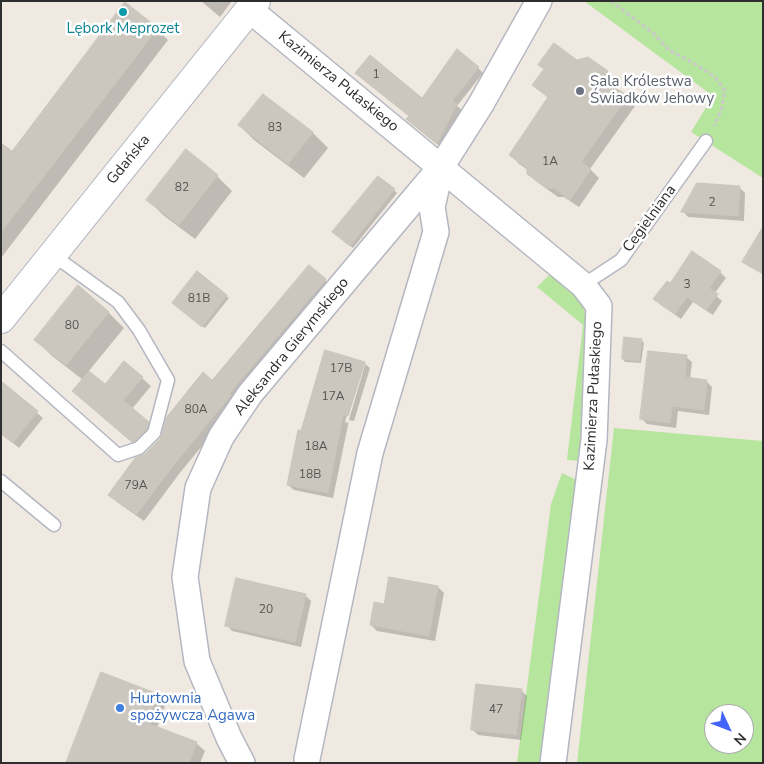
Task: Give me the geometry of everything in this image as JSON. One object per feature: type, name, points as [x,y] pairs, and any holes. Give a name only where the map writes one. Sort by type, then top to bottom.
[{"type":"main road","name":"Gdańska","points":[[1,319],[253,6]]},
{"type":"street","name":"Aleksandra Gierymskiego","points":[[242,763],[229,738],[197,661],[185,578],[198,488],[221,437],[250,394],[442,167],[482,104],[539,1]]},
{"type":"street","name":"Kazimierza Pułaskiego","points":[[253,6],[583,285],[599,306],[594,440],[553,763]]},
{"type":"street","points":[[307,759],[370,454],[436,232],[432,207],[442,167]]},
{"type":"lane","name":"Cegielniana","points":[[583,285],[621,260],[706,141]]},
{"type":"lane","points":[[1,351],[118,455],[139,448],[154,433],[168,380],[140,330],[118,302],[53,254]]},
{"type":"lane","points":[[1,481],[54,525]]},
{"type":"path","points":[[610,1],[654,33],[669,50],[715,77],[725,91],[722,111],[706,141]]},
{"type":"green space","points":[[584,1],[763,1],[763,178],[691,132],[713,96]]},
{"type":"green space","points":[[550,274],[577,297],[591,323],[583,461],[567,460],[583,325],[537,287]]},
{"type":"green space","points":[[614,428],[763,441],[763,763],[577,763]]},
{"type":"green space","points":[[562,473],[579,481],[544,763],[517,763],[551,504]]},
{"type":"building","points":[[125,2],[158,28],[1,232],[1,143],[12,151]]},
{"type":"building","points":[[554,43],[577,60],[588,57],[608,71],[602,79],[628,96],[581,162],[591,169],[570,200],[554,188],[548,189],[527,174],[527,168],[509,155],[548,97],[532,85],[544,69],[538,65]]},
{"type":"building","points":[[457,49],[479,67],[452,101],[457,104],[437,144],[406,119],[409,116],[355,73],[370,55],[422,98]]},
{"type":"building","points":[[263,94],[313,132],[288,164],[238,125]]},
{"type":"building","points":[[186,149],[218,175],[179,225],[146,200]]},
{"type":"building","points":[[378,176],[395,189],[350,246],[332,232]]},
{"type":"building","points":[[697,183],[740,186],[738,216],[681,212]]},
{"type":"building","points":[[763,227],[763,274],[742,262]]},
{"type":"building","points":[[692,251],[721,271],[709,288],[718,294],[706,310],[687,297],[675,314],[653,299],[667,281],[670,283]]},
{"type":"building","points":[[309,265],[326,279],[229,394],[231,395],[172,467],[136,515],[108,495],[135,458],[145,454],[160,439],[166,418],[203,372],[212,380]]},
{"type":"building","points":[[197,271],[227,295],[202,327],[172,303]]},
{"type":"building","points":[[78,285],[109,312],[66,365],[34,340]]},
{"type":"building","points":[[624,337],[642,339],[639,361],[622,359]]},
{"type":"building","points":[[325,350],[365,362],[348,416],[343,415],[328,493],[287,485],[298,430],[301,430]]},
{"type":"building","points":[[648,351],[687,355],[685,377],[707,380],[704,410],[672,406],[670,423],[640,419]]},
{"type":"building","points":[[124,361],[143,377],[123,400],[149,422],[147,429],[132,442],[72,391],[89,371],[105,384]]},
{"type":"building","points":[[1,381],[38,411],[13,443],[1,434]]},
{"type":"building","points":[[389,577],[438,586],[429,636],[370,625],[374,602],[384,604]]},
{"type":"building","points":[[236,578],[306,594],[295,642],[225,626]]},
{"type":"building","name":"Hurtownia spożywcza Agawa","points":[[101,672],[158,694],[147,723],[197,742],[189,763],[66,763]]},
{"type":"building","points":[[476,684],[522,689],[516,735],[471,730]]},
{"type":"place","name":"Lębork Meprozet","points":[[123,12]]},
{"type":"place","name":"Sala Królestwa Świadków Jehowy","points":[[580,91]]},
{"type":"place","name":"Hurtownia spożywcza Agawa","points":[[120,708]]}]
